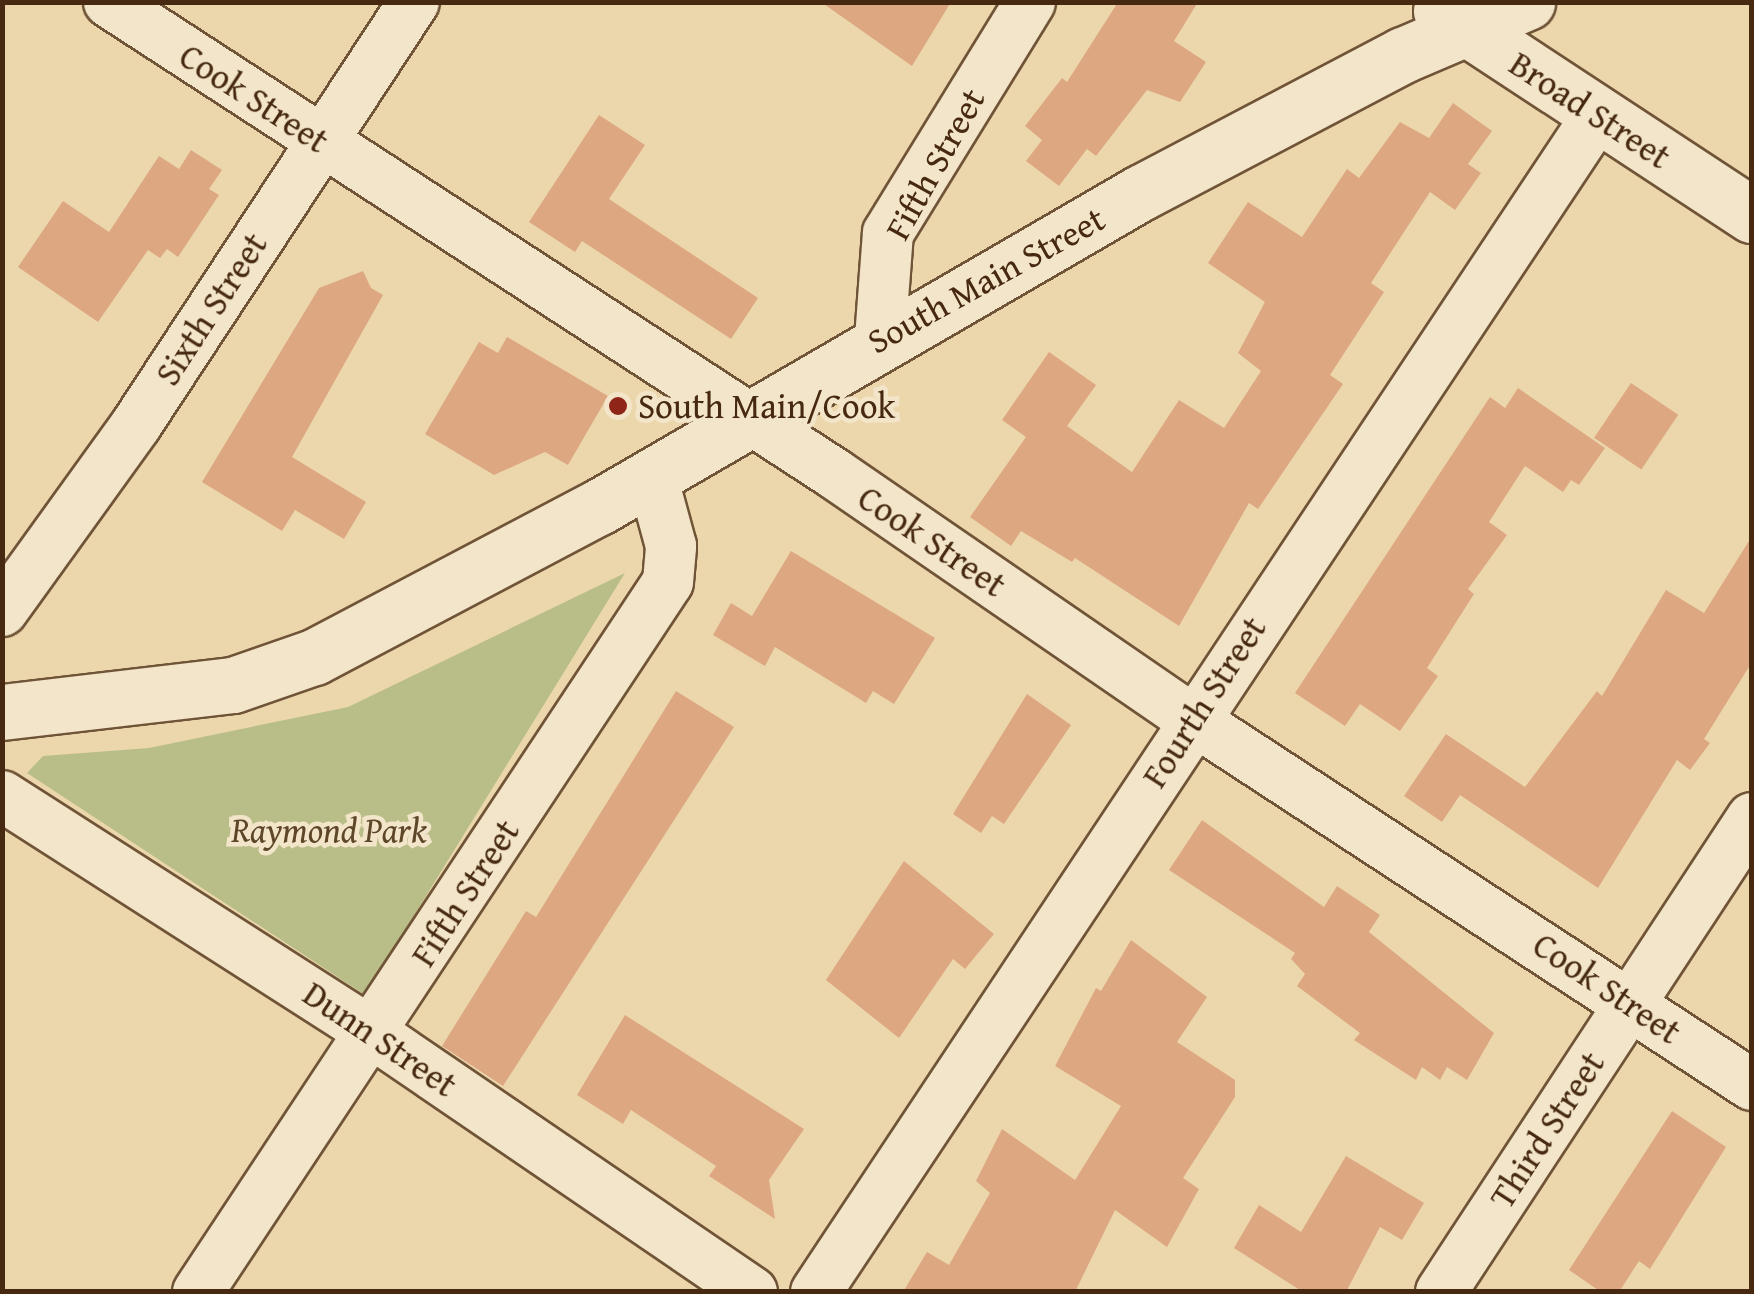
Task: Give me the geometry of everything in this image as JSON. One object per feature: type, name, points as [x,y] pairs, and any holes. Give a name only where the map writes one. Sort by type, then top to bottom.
[{"type":"street","name":"Cook Street","points":[[109,2],[748,418],[1192,719],[1752,1085]]},
{"type":"street","name":"Sixth Street","points":[[2,611],[136,425],[414,2]]},
{"type":"street","name":"Fifth Street","points":[[880,339],[888,232],[1030,2]]},
{"type":"street","name":"South Main Street","points":[[2,712],[233,685],[314,658],[423,606],[652,476],[880,339],[1448,15],[1526,2]]},
{"type":"street","name":"Broad Street","points":[[1448,15],[1752,216]]},
{"type":"street","name":"Fourth Street","points":[[816,1292],[1192,719],[1597,116]]},
{"type":"street","name":"Fifth Street","points":[[198,1292],[668,582],[671,546],[652,476]]},
{"type":"street","name":"Dunn Street","points":[[2,796],[372,1033],[752,1292]]},
{"type":"street","name":"Third Street","points":[[1441,1292],[1752,818]]},
{"type":"green space","name":"Raymond Park","points":[[625,573],[365,995],[27,773],[43,756],[149,748],[348,707]]},
{"type":"building","points":[[821,2],[951,2],[912,66]]},
{"type":"building","points":[[1118,2],[1198,2],[1174,41],[1206,62],[1180,102],[1147,90],[1096,156],[1087,149],[1059,186],[1026,161],[1042,140],[1025,126],[1062,78],[1067,82]]},
{"type":"building","points":[[1453,103],[1492,131],[1468,164],[1481,173],[1455,210],[1430,192],[1371,283],[1384,292],[1330,375],[1343,384],[1258,509],[1249,503],[1179,626],[1075,558],[1072,562],[1021,531],[1011,546],[970,517],[1026,437],[1002,420],[1049,352],[1096,385],[1067,426],[1132,472],[1179,400],[1224,428],[1261,371],[1238,353],[1265,302],[1208,263],[1248,202],[1302,237],[1347,169],[1359,178],[1400,122],[1429,138]]},
{"type":"building","points":[[599,115],[645,145],[609,199],[758,298],[731,339],[582,241],[575,252],[529,222]]},
{"type":"building","points":[[191,150],[222,170],[209,189],[219,195],[178,257],[167,249],[160,258],[148,250],[98,322],[18,267],[63,201],[109,232],[159,156],[179,169]]},
{"type":"building","points":[[363,271],[371,288],[383,295],[292,457],[366,502],[344,539],[295,510],[282,531],[202,482],[319,288]]},
{"type":"building","points":[[507,337],[608,396],[568,465],[545,452],[494,475],[425,434],[479,342],[498,353]]},
{"type":"building","points":[[1631,383],[1678,415],[1641,470],[1594,438]]},
{"type":"building","points":[[1518,388],[1605,448],[1579,485],[1571,480],[1563,492],[1525,466],[1489,522],[1507,535],[1468,589],[1474,594],[1427,668],[1438,676],[1400,731],[1360,704],[1345,726],[1295,693],[1490,397],[1505,408]]},
{"type":"building","points":[[1752,536],[1752,662],[1704,739],[1710,743],[1690,770],[1677,760],[1598,888],[1460,795],[1442,822],[1404,796],[1446,734],[1525,787],[1597,691],[1602,696],[1666,590],[1704,613]]},
{"type":"building","points":[[791,551],[935,638],[894,704],[873,691],[866,703],[775,647],[765,666],[713,635],[731,603],[752,616]]},
{"type":"building","points":[[676,691],[734,727],[503,1086],[442,1046],[526,911],[536,917]]},
{"type":"building","points":[[1027,694],[1071,725],[1004,824],[992,816],[981,833],[953,814]]},
{"type":"building","points":[[1202,820],[1324,907],[1337,886],[1380,915],[1369,932],[1494,1033],[1467,1080],[1447,1067],[1440,1080],[1422,1067],[1416,1080],[1354,1040],[1360,1033],[1297,986],[1305,974],[1291,959],[1295,953],[1169,870]]},
{"type":"building","points":[[904,861],[994,934],[965,969],[953,959],[899,1038],[826,980]]},
{"type":"building","points":[[1131,940],[1207,997],[1177,1042],[1235,1080],[1235,1097],[1183,1178],[1199,1189],[1167,1247],[1115,1210],[1075,1292],[903,1292],[927,1252],[949,1265],[990,1193],[976,1181],[1002,1129],[1075,1180],[1121,1106],[1055,1066],[1096,988],[1101,991]]},
{"type":"building","points":[[625,1015],[804,1129],[769,1180],[775,1219],[709,1176],[716,1166],[631,1110],[623,1124],[577,1095]]},
{"type":"building","points":[[1672,1111],[1726,1147],[1650,1269],[1639,1261],[1619,1292],[1601,1292],[1569,1270]]},
{"type":"building","points":[[1346,1156],[1424,1203],[1402,1240],[1380,1227],[1346,1292],[1303,1292],[1234,1248],[1259,1205],[1301,1232]]},
{"type":"place","name":"South Main/Cook","points":[[618,406]]}]
